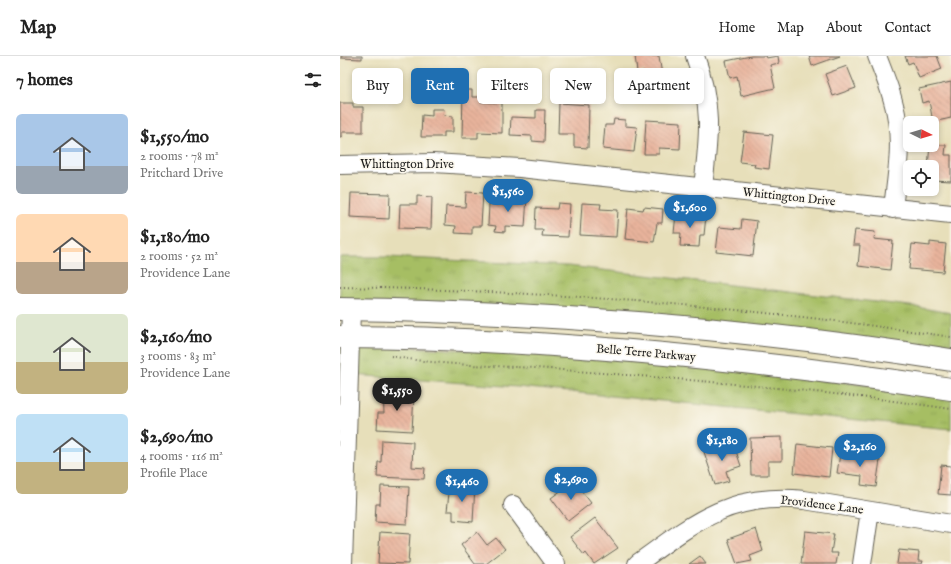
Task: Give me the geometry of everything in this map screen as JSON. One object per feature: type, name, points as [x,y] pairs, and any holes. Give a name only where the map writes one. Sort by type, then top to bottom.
[{"type":"main road","points":[[345,310],[483,314],[654,325],[784,338],[951,360]]},
{"type":"main road","name":"Belle Terre Parkway","points":[[345,337],[497,342],[650,352],[800,368],[951,389]]},
{"type":"street","points":[[695,56],[705,90],[709,115],[703,187]]},
{"type":"street","points":[[877,56],[892,99],[899,132],[899,153],[893,209]]},
{"type":"street","name":"Whittington Drive","points":[[340,165],[433,164],[496,166],[951,214]]},
{"type":"street","points":[[343,564],[345,310]]},
{"type":"street","name":"Providence Lane","points":[[637,564],[698,521],[716,512],[743,503],[769,499],[793,499],[951,524]]},
{"type":"street","points":[[512,504],[556,564]]},
{"type":"street","points":[[862,564],[870,511]]},
{"type":"path","points":[[387,355],[432,363],[527,367],[703,381],[951,409]]},
{"type":"green space","points":[[340,257],[387,257],[568,266],[910,306],[951,313],[951,353],[340,302]]},
{"type":"green space","points":[[340,344],[633,358],[951,395],[951,429],[518,387],[340,374]]},
{"type":"building","points":[[341,56],[362,56],[362,59],[341,58]]},
{"type":"building","points":[[635,56],[659,56],[661,68],[636,68]]},
{"type":"building","points":[[751,56],[766,56],[766,58],[778,56],[779,63],[770,65],[775,88],[741,96],[737,76],[730,78],[726,61]]},
{"type":"building","points":[[809,56],[840,56],[812,66]]},
{"type":"building","points":[[905,56],[937,56],[942,69],[919,78],[913,62],[908,64]]},
{"type":"building","points":[[847,66],[856,88],[833,96],[825,74]]},
{"type":"building","points":[[951,82],[951,118],[939,121],[939,116],[932,116],[929,101],[922,103],[919,89]]},
{"type":"building","points":[[469,90],[472,90],[472,97],[477,97],[477,104],[502,104],[502,133],[478,132],[478,138],[462,138],[463,104],[469,104]]},
{"type":"building","points":[[340,103],[352,103],[353,107],[363,107],[363,132],[342,132],[342,137],[340,137]]},
{"type":"building","points":[[559,104],[589,105],[588,148],[574,147],[574,134],[558,134]]},
{"type":"building","points":[[432,109],[444,109],[443,115],[453,116],[453,132],[444,132],[444,137],[421,137],[422,115],[432,116]]},
{"type":"building","points":[[536,110],[545,110],[544,142],[532,141],[532,136],[510,135],[511,117],[536,118]]},
{"type":"building","points":[[614,119],[625,120],[625,126],[637,127],[634,152],[603,149],[605,125],[613,125]]},
{"type":"building","points":[[646,120],[681,122],[680,149],[659,148],[659,154],[644,154]]},
{"type":"building","points":[[744,132],[773,135],[769,169],[754,167],[755,164],[740,162]]},
{"type":"building","points":[[939,145],[946,145],[945,155],[951,155],[951,181],[939,180],[939,160],[929,160],[929,152],[939,152]]},
{"type":"building","points":[[466,192],[483,193],[481,226],[472,226],[472,234],[455,233],[456,226],[445,225],[446,206],[465,207]]},
{"type":"building","points":[[351,193],[390,194],[389,219],[350,217]]},
{"type":"building","points":[[507,194],[527,197],[525,227],[505,226],[505,232],[495,231],[496,226],[488,225],[489,204],[502,202],[502,205],[506,205]]},
{"type":"building","points":[[417,196],[432,197],[431,229],[399,228],[400,204],[417,204]]},
{"type":"building","points":[[558,203],[570,204],[568,237],[542,236],[543,230],[535,230],[536,208],[557,209]]},
{"type":"building","points":[[582,203],[601,204],[600,209],[618,210],[616,237],[580,235]]},
{"type":"building","points":[[644,207],[663,209],[662,223],[657,223],[654,242],[625,239],[628,208],[643,210]]},
{"type":"building","points":[[676,214],[706,216],[704,235],[700,235],[699,247],[680,246],[681,233],[674,233]]},
{"type":"building","points":[[742,219],[757,221],[753,256],[716,252],[719,227],[741,229]]},
{"type":"building","points":[[855,230],[875,232],[874,239],[893,241],[890,270],[858,266],[860,245],[853,245]]},
{"type":"building","points":[[930,242],[946,244],[943,272],[909,269],[912,244],[930,246]]},
{"type":"building","points":[[383,392],[414,394],[412,431],[377,429],[378,413],[384,413]]},
{"type":"building","points":[[782,437],[782,461],[768,461],[768,475],[751,475],[750,438]]},
{"type":"building","points":[[382,440],[413,442],[412,467],[425,468],[424,479],[377,477],[378,462],[381,462]]},
{"type":"building","points":[[733,442],[741,466],[726,471],[729,481],[715,485],[704,452]]},
{"type":"building","points":[[797,444],[832,448],[829,477],[794,473]]},
{"type":"building","points":[[855,451],[865,452],[864,458],[880,460],[876,487],[861,485],[862,476],[837,473],[840,454],[854,456]]},
{"type":"building","points":[[941,465],[951,466],[951,495],[938,494]]},
{"type":"building","points":[[574,481],[591,503],[568,521],[551,498]]},
{"type":"building","points":[[454,484],[475,485],[473,522],[453,520],[453,511],[447,511],[449,493],[454,493]]},
{"type":"building","points":[[381,486],[409,487],[407,524],[375,522],[376,504],[380,504]]},
{"type":"building","points":[[595,518],[618,548],[594,564],[586,553],[584,555],[570,537]]},
{"type":"building","points":[[756,529],[763,551],[750,556],[752,561],[737,564],[728,539]]},
{"type":"building","points":[[805,531],[834,534],[831,553],[838,553],[836,564],[801,564]]},
{"type":"building","points":[[380,532],[410,534],[408,564],[378,563]]},
{"type":"building","points":[[477,532],[487,545],[496,538],[505,549],[486,564],[475,564],[461,545]]},
{"type":"building","points":[[899,550],[919,552],[918,561],[923,561],[922,564],[897,564]]},
{"type":"building","points":[[700,556],[706,564],[689,564]]}]
